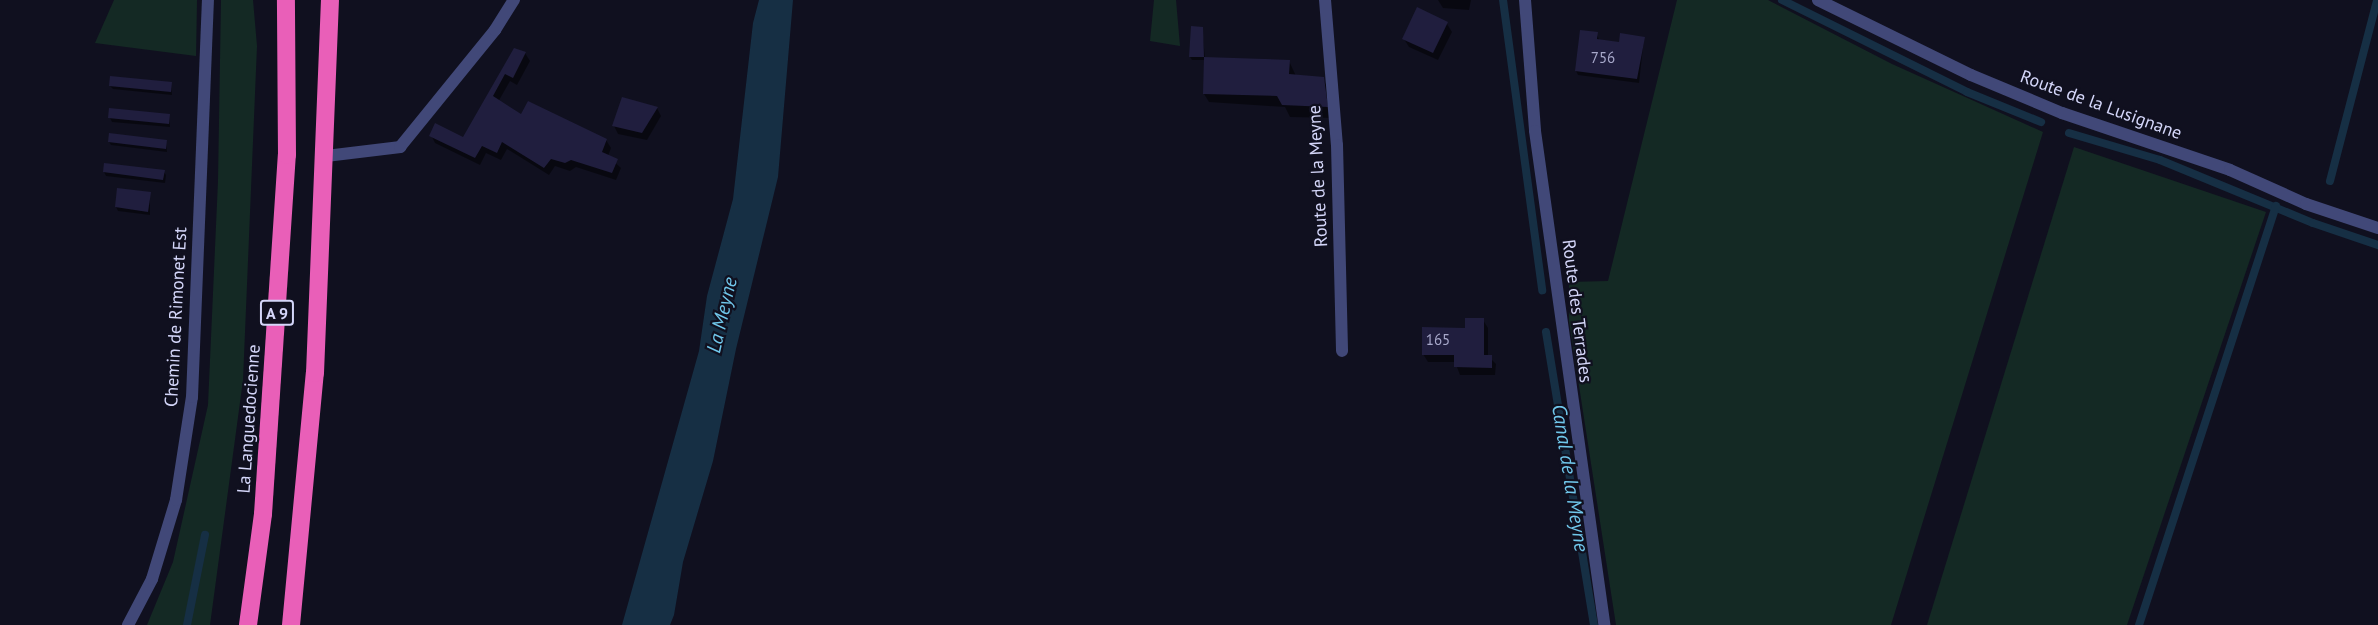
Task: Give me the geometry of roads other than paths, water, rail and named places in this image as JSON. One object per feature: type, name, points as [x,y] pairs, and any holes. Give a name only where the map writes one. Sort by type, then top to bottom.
[{"type":"highway","name":"La Languedocienne","points":[[248,625],[263,514],[287,155],[286,0]]},
{"type":"highway","name":"A 9","points":[[291,625],[314,384],[326,156],[330,0]]},
{"type":"street","name":"Chemin de Rimonet Est","points":[[128,625],[152,579],[176,500],[192,397],[208,0]]},
{"type":"street","points":[[326,156],[400,147],[495,30],[514,0]]},
{"type":"street","name":"Route de la Meyne","points":[[1325,0],[1337,145],[1342,351]]},
{"type":"street","name":"Route des Terrades","points":[[1525,0],[1535,131],[1604,625]]},
{"type":"street","name":"Route de la Lusignane","points":[[1818,0],[1971,75],[2062,113],[2230,170],[2306,204],[2378,228]]},
{"type":"water","name":"La Meyne","points":[[759,0],[793,0],[778,177],[736,349],[713,461],[683,562],[674,615],[670,625],[622,625],[699,351],[707,296],[733,199],[753,23]]},
{"type":"waterway","name":"Canal de la Meyne","points":[[1503,0],[1542,290]]},
{"type":"waterway","points":[[1782,0],[1967,92],[2041,122]]},
{"type":"waterway","points":[[2330,181],[2377,0]]},
{"type":"waterway","points":[[2069,133],[2160,160],[2313,223],[2378,245]]},
{"type":"waterway","points":[[2139,625],[2276,206]]},
{"type":"waterway","name":"Canal de la Meyne","points":[[1546,332],[1594,625]]},
{"type":"waterway","points":[[187,625],[205,535]]}]
